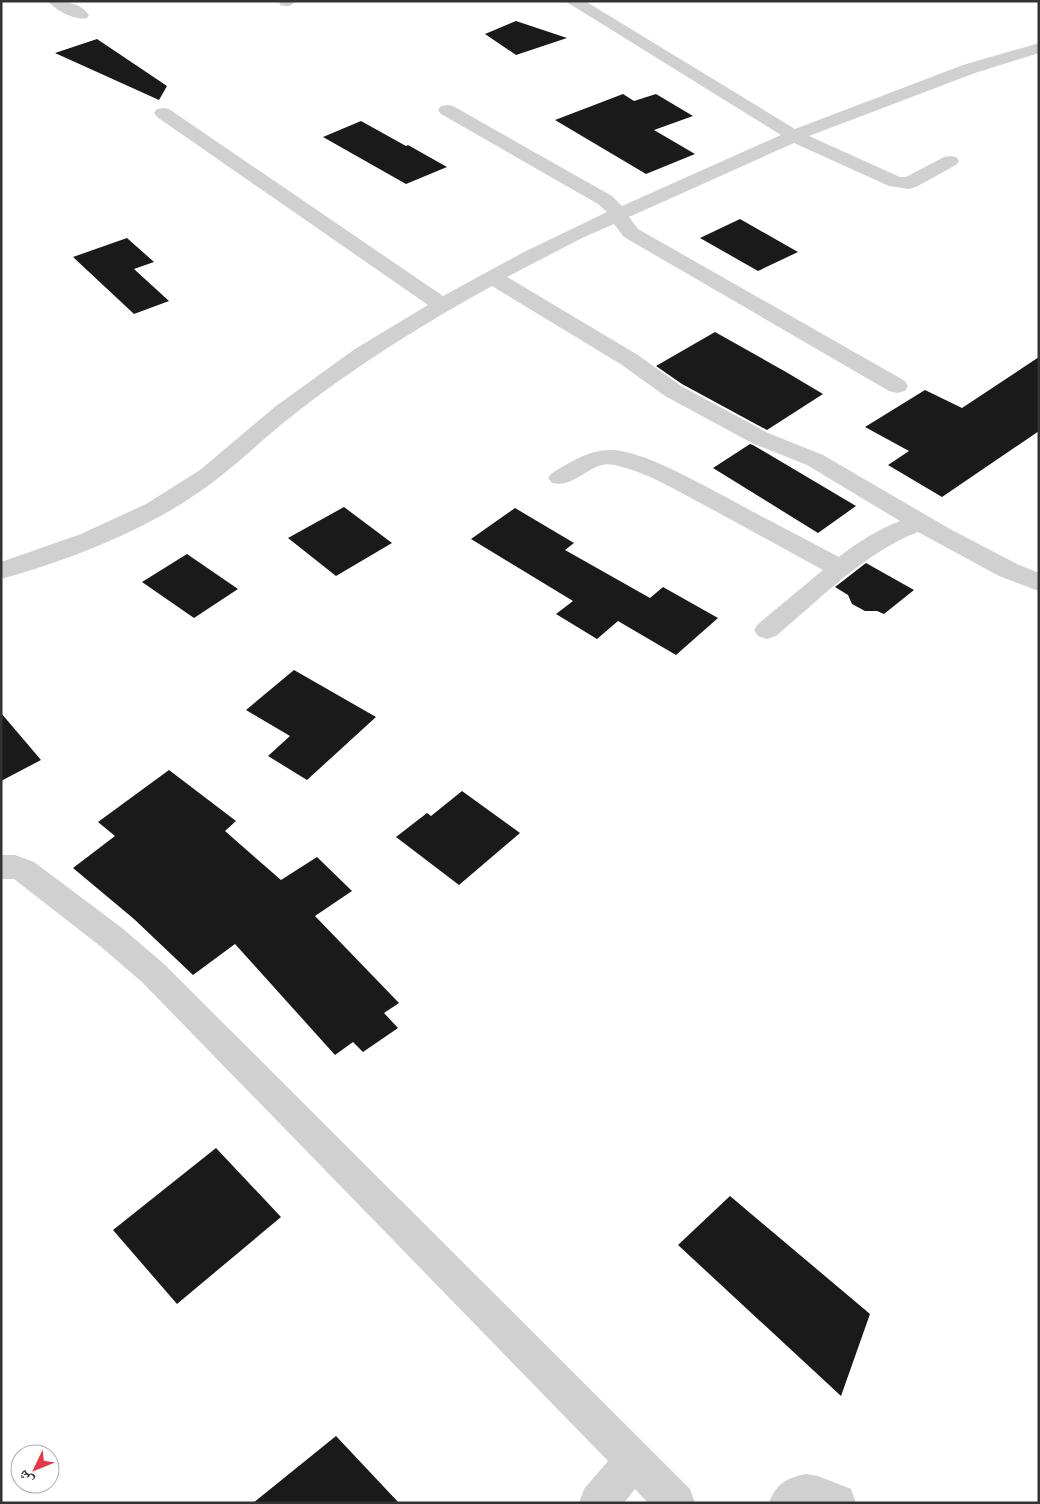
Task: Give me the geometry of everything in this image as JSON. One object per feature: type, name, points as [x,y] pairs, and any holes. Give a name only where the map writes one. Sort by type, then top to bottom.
[{"type":"street","points":[[56,1],[81,15]]},
{"type":"street","points":[[573,1],[794,136],[900,183],[912,182],[950,162]]},
{"type":"street","points":[[1,571],[90,540],[123,525],[182,492],[232,456],[284,411],[324,381],[387,339],[492,277],[575,234],[794,136],[969,69],[1039,48]]},
{"type":"street","points":[[447,110],[605,200],[616,209],[631,233],[897,386]]},
{"type":"street","points":[[163,113],[442,305]]},
{"type":"street","points":[[492,277],[630,360],[673,391],[760,438],[814,460],[985,558],[1039,583]]},
{"type":"street","points":[[560,478],[596,458],[614,457],[641,465],[677,481],[841,569]]},
{"type":"street","points":[[768,630],[879,540],[920,522]]},
{"type":"street","points":[[1,867],[15,867],[24,870],[111,937],[153,973],[676,1503]]},
{"type":"street","points":[[598,1503],[634,1461]]},
{"type":"street","points":[[788,1503],[795,1496],[804,1493],[813,1493],[837,1503]]},
{"type":"building","points":[[516,21],[567,38],[516,55],[485,34]]},
{"type":"building","points":[[97,39],[167,86],[159,100],[55,53]]},
{"type":"building","points":[[623,94],[634,101],[656,94],[693,116],[654,130],[695,154],[646,174],[555,120]]},
{"type":"building","points":[[361,121],[447,167],[406,184],[323,137]]},
{"type":"building","points":[[740,219],[798,252],[758,271],[700,238]]},
{"type":"building","points":[[127,238],[154,262],[134,269],[169,301],[134,314],[73,257]]},
{"type":"building","points":[[715,332],[823,394],[767,430],[682,384],[656,366]]},
{"type":"building","points":[[1039,357],[1039,431],[942,497],[888,465],[909,451],[865,427],[925,390],[962,408]]},
{"type":"building","points":[[750,444],[856,506],[818,533],[713,468]]},
{"type":"building","points":[[344,507],[392,543],[336,576],[288,538]]},
{"type":"building","points":[[515,508],[574,543],[565,550],[650,598],[663,587],[718,618],[676,655],[618,621],[597,639],[556,614],[573,601],[471,539]]},
{"type":"building","points":[[187,554],[238,589],[194,618],[142,582]]},
{"type":"building","points":[[866,563],[914,590],[884,614],[877,611],[865,611],[852,604],[848,595],[835,587]]},
{"type":"building","points":[[294,670],[376,717],[307,780],[268,756],[290,736],[246,710]]},
{"type":"building","points":[[1,713],[41,760],[1,781]]},
{"type":"building","points":[[169,770],[236,821],[225,831],[281,880],[317,857],[352,891],[315,916],[399,1003],[384,1013],[398,1028],[363,1052],[353,1042],[335,1055],[235,944],[193,975],[134,919],[73,868],[115,836],[98,822]]},
{"type":"building","points":[[462,791],[520,833],[459,885],[396,837],[427,813],[431,816]]},
{"type":"building","points":[[216,1148],[281,1217],[177,1304],[113,1230]]},
{"type":"building","points":[[730,1196],[870,1314],[841,1396],[678,1245]]},
{"type":"building","points":[[336,1436],[399,1503],[253,1503]]}]
